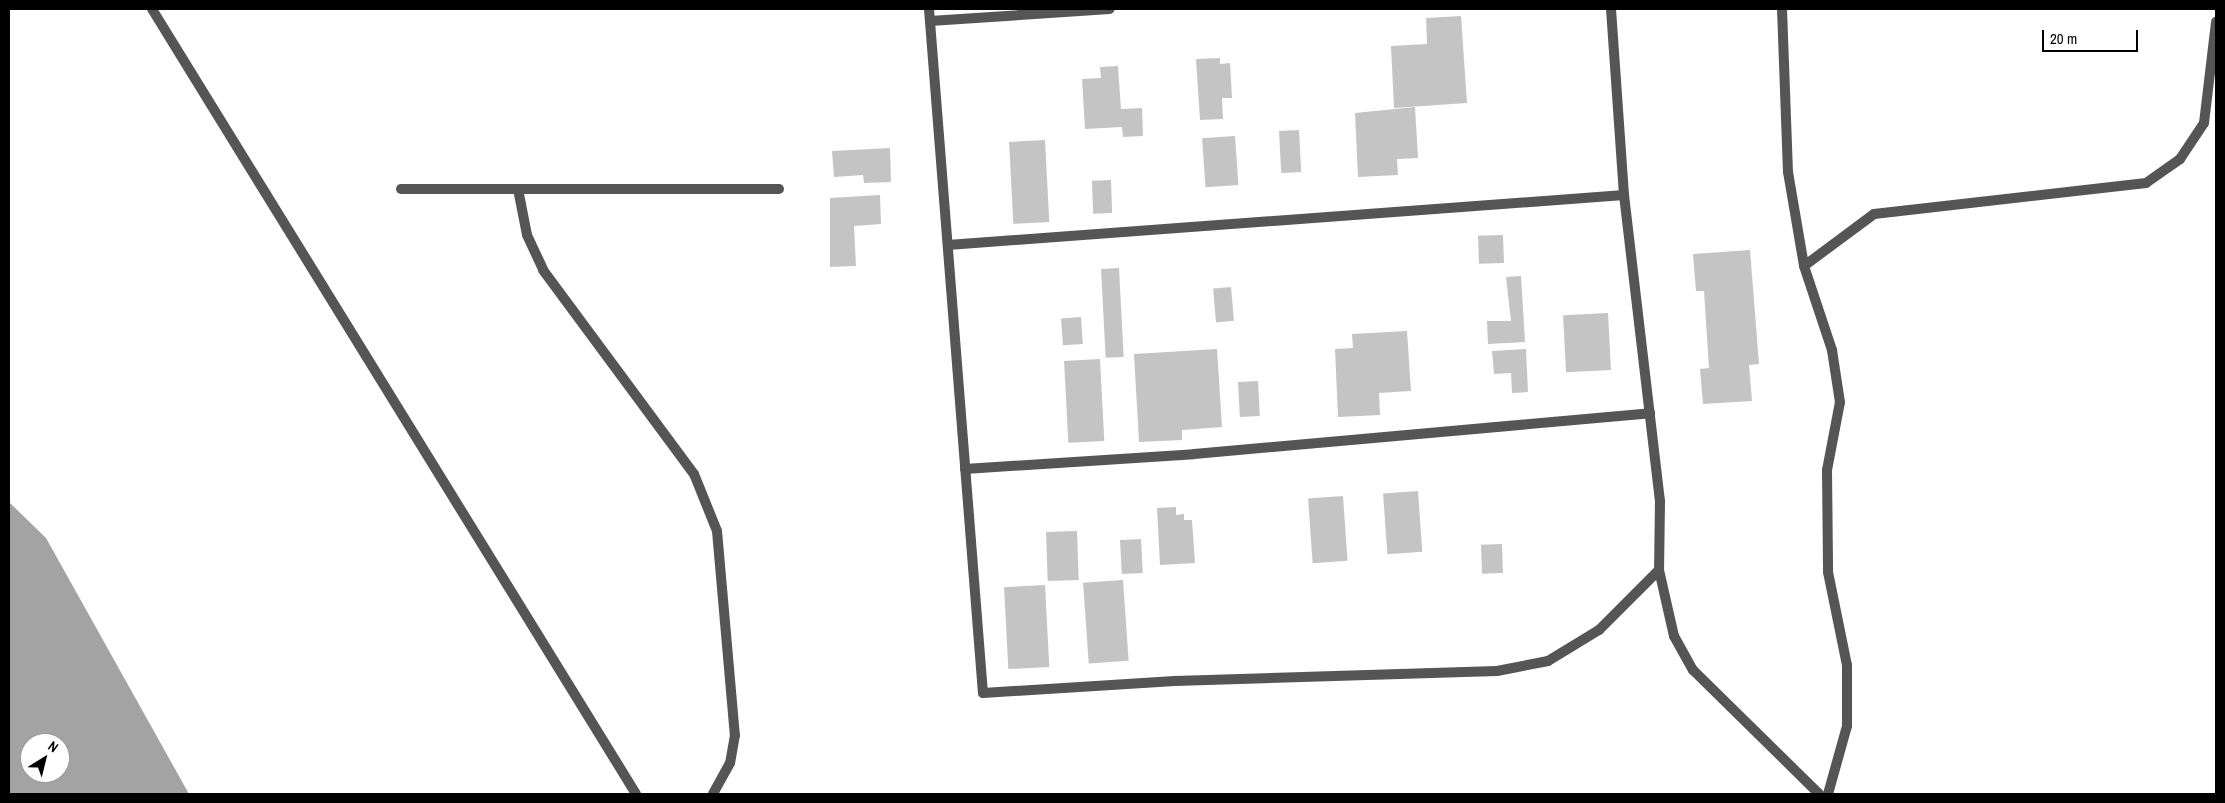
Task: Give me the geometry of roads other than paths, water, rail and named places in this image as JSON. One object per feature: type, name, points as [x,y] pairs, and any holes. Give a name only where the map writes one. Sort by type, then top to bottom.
[{"type":"street","points":[[152,9],[636,794]]},
{"type":"street","points":[[929,9],[983,693],[1175,681],[1497,671],[1548,661],[1599,630],[1659,570]]},
{"type":"street","points":[[930,21],[1110,9]]},
{"type":"street","points":[[1611,9],[1624,195],[1660,500],[1659,570],[1674,636],[1693,670],[1819,794]]},
{"type":"street","points":[[1782,9],[1788,172],[1804,266],[1832,350],[1840,402],[1827,470],[1828,563],[1847,665],[1847,726],[1828,794]]},
{"type":"street","points":[[1804,266],[1874,214],[2146,183],[2180,159],[2204,123],[2216,22]]},
{"type":"street","points":[[401,189],[779,189]]},
{"type":"street","points":[[518,189],[527,234],[543,270],[694,474],[717,531],[735,735],[730,763],[713,794]]},
{"type":"street","points":[[948,245],[1624,195]]},
{"type":"street","points":[[965,469],[1194,454],[1650,413]]}]
